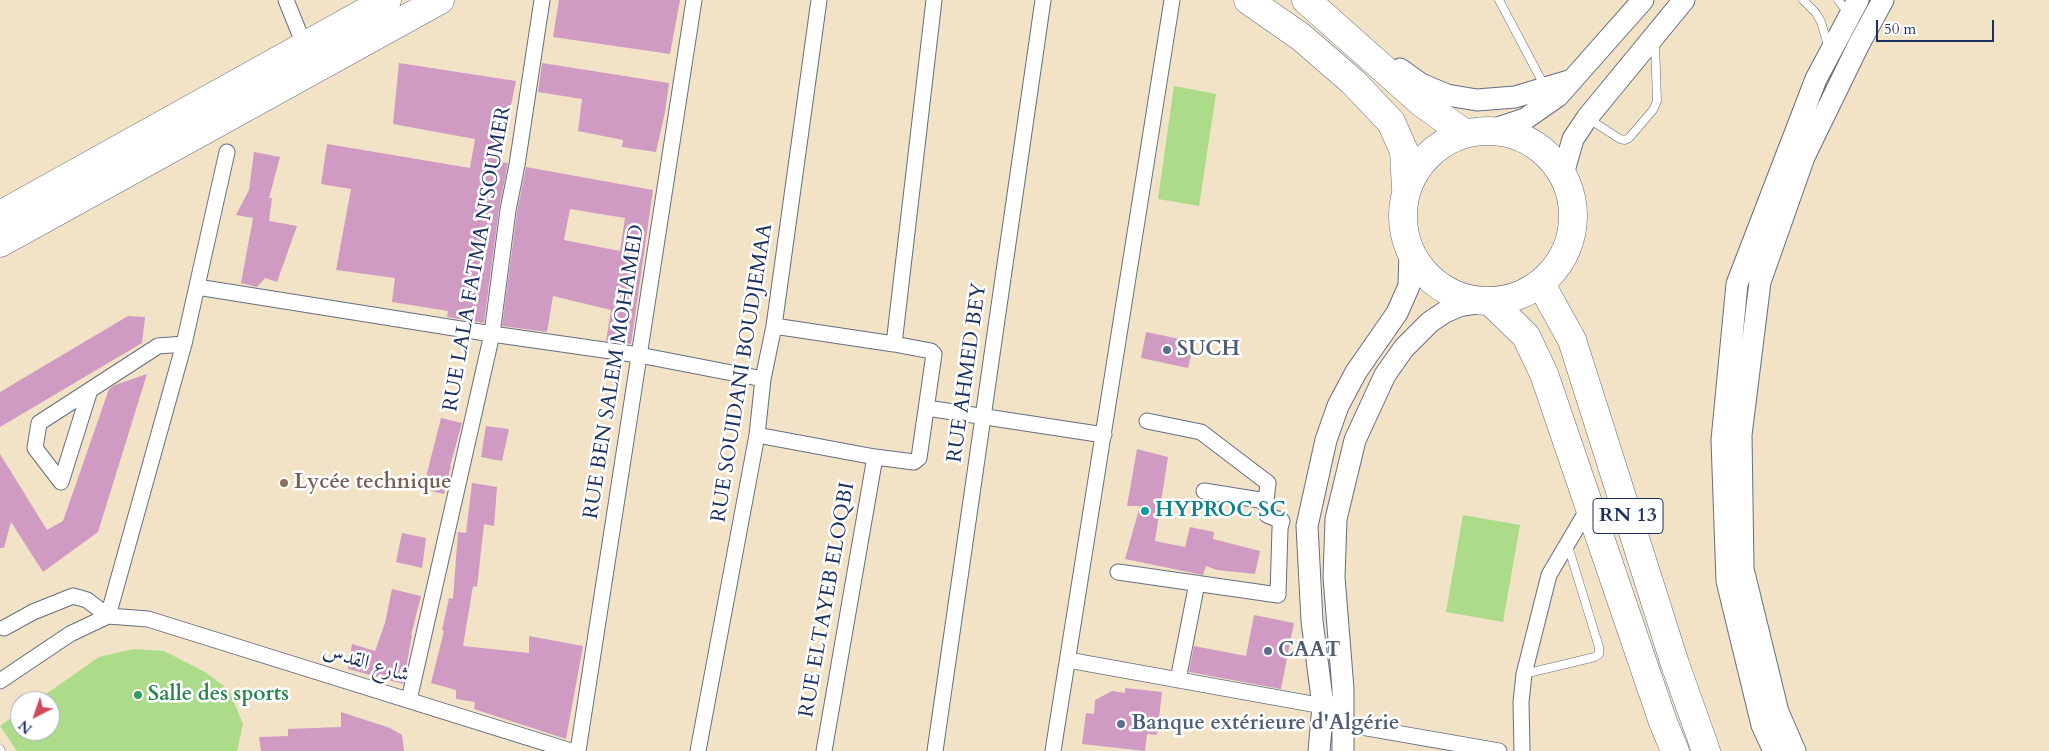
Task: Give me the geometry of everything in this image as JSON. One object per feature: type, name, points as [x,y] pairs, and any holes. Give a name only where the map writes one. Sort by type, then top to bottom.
[{"type":"highway","points":[[0,243],[311,56],[387,0]]},
{"type":"highway","points":[[0,215],[311,56],[440,0]]},
{"type":"highway","points":[[1248,0],[1301,37],[1353,82],[1391,122],[1404,151],[1406,191],[1402,211],[1404,231],[1410,250],[1422,270],[1439,286],[1460,297],[1487,302],[1508,300],[1525,294],[1541,284],[1558,267],[1569,245],[1574,221],[1572,197],[1563,174],[1545,151],[1520,136],[1492,130],[1464,133],[1439,145],[1418,166],[1406,191]]},
{"type":"highway","points":[[1307,0],[1422,103],[1464,133]]},
{"type":"highway","name":"RN 13","points":[[1541,284],[1572,340],[1675,664],[1706,751]]},
{"type":"highway","name":"RN 13","points":[[1487,302],[1526,336],[1544,374],[1663,722],[1676,751]]},
{"type":"main road","points":[[1307,0],[1421,84],[1448,95],[1477,100],[1515,97],[1572,80]]},
{"type":"main road","points":[[1492,130],[1524,120],[1558,96],[1643,0]]},
{"type":"main road","points":[[1795,751],[1778,712],[1743,569],[1741,435],[1760,282],[1804,157],[1859,44],[1884,0]]},
{"type":"main road","points":[[1563,174],[1573,139],[1587,118],[1654,37],[1675,3]]},
{"type":"main road","points":[[1774,751],[1762,725],[1727,581],[1722,440],[1737,284],[1816,78],[1829,55],[1849,5]]},
{"type":"main road","points":[[1849,5],[1859,44]]},
{"type":"main road","points":[[1319,751],[1323,706],[1312,621],[1307,526],[1326,440],[1338,406],[1356,372],[1397,313],[1409,286],[1410,250]]},
{"type":"main road","points":[[1343,751],[1343,690],[1334,576],[1336,519],[1355,440],[1368,408],[1385,375],[1404,348],[1430,322],[1445,312],[1459,306],[1487,302]]},
{"type":"main road","points":[[1312,621],[1337,614]]},
{"type":"street","points":[[286,0],[311,56]]},
{"type":"street","name":"RUE LALA FATMA N'SOUMER","points":[[409,700],[492,334],[508,210],[517,165],[542,0]]},
{"type":"street","name":"RUE BEN SALEM MOHAMED","points":[[578,751],[694,0]]},
{"type":"street","name":"RUE SOUIDANI BOUDJEMAA","points":[[698,751],[757,435],[763,379],[774,326],[819,0]]},
{"type":"street","points":[[894,344],[934,0]]},
{"type":"street","name":"RUE AHMED BEY","points":[[935,751],[1043,0]]},
{"type":"street","points":[[1053,751],[1172,0]]},
{"type":"street","points":[[0,681],[70,634],[108,616],[184,344],[227,152]]},
{"type":"street","points":[[197,287],[492,334],[639,355],[763,379]]},
{"type":"street","points":[[757,435],[875,457],[917,461],[927,408],[934,354],[931,351],[774,326]]},
{"type":"street","points":[[90,390],[61,482],[35,448],[39,424],[90,390],[158,346],[184,344]]},
{"type":"street","points":[[927,408],[1104,435]]},
{"type":"street","points":[[1118,572],[1278,594],[1280,528],[1282,521],[1267,515],[1268,483],[1201,432],[1147,421]]},
{"type":"street","name":"RUE ELTAYEB ELOQBI","points":[[824,751],[875,457]]},
{"type":"street","points":[[1204,491],[1266,501]]},
{"type":"street","points":[[1522,751],[1521,702],[1524,674],[1549,575],[1589,507]]},
{"type":"street","points":[[1178,680],[1197,583]]},
{"type":"street","points":[[4,628],[34,612],[73,596],[87,600],[108,616]]},
{"type":"street","name":"شارع القدس","points":[[108,616],[148,619],[571,751]]},
{"type":"street","points":[[1068,660],[1323,706]]},
{"type":"street","points":[[1344,724],[1499,751]]},
{"type":"lane","points":[[1499,0],[1546,89]]},
{"type":"lane","points":[[1804,0],[1816,13],[1826,32],[1829,55]]},
{"type":"lane","points":[[1587,118],[1620,140],[1630,138],[1653,110],[1657,101],[1654,37]]},
{"type":"lane","points":[[1524,674],[1595,657],[1598,654],[1599,647],[1567,544]]},
{"type":"green space","points":[[1174,86],[1216,94],[1199,206],[1158,199]]},
{"type":"green space","points":[[1463,515],[1520,525],[1503,622],[1446,612]]},
{"type":"green space","name":"Salle des sports","points":[[134,649],[164,651],[205,672],[229,690],[243,724],[237,751],[17,751],[10,741],[60,741],[60,691],[50,691],[99,657]]},
{"type":"green space","name":"Salle des sports","points":[[10,719],[10,741],[0,726]]},
{"type":"building","points":[[559,0],[680,0],[670,54],[553,37]]},
{"type":"building","points":[[399,63],[516,81],[499,162],[508,163],[499,209],[484,323],[447,317],[448,311],[392,302],[395,278],[336,270],[351,189],[321,184],[327,144],[470,168],[475,139],[393,124]]},
{"type":"building","points":[[542,63],[669,83],[656,152],[622,147],[623,140],[578,131],[582,99],[538,92]]},
{"type":"building","points":[[254,152],[280,157],[269,198],[272,198],[269,221],[297,226],[277,282],[265,278],[257,287],[241,283],[253,218],[236,215],[249,190]]},
{"type":"building","points":[[526,167],[653,190],[631,344],[606,341],[611,310],[553,296],[547,332],[502,326],[517,212]],"holes":[[[570,209],[625,218],[620,251],[564,240]]]},
{"type":"building","points":[[128,316],[145,317],[142,343],[0,427],[0,392]]},
{"type":"building","name":"SUCH","points":[[1146,332],[1194,342],[1188,368],[1141,358]]},
{"type":"building","points":[[147,374],[98,532],[43,572],[11,522],[4,548],[0,548],[0,454],[47,530],[63,521],[109,389],[115,385]]},
{"type":"building","points":[[441,418],[462,423],[444,494],[423,489]]},
{"type":"building","points":[[486,426],[509,429],[502,461],[481,457]]},
{"type":"building","name":"HYPROC SC","points":[[1137,449],[1168,457],[1155,541],[1185,547],[1190,527],[1214,532],[1213,539],[1260,551],[1255,574],[1217,570],[1206,566],[1203,575],[1125,559],[1140,506],[1127,506]]},
{"type":"building","points":[[472,483],[497,487],[494,526],[484,524],[477,587],[473,586],[463,646],[529,653],[529,636],[583,646],[566,739],[474,709],[475,702],[456,699],[456,690],[431,683],[444,631],[442,630],[449,598],[453,599],[458,532],[466,533]]},
{"type":"building","points":[[402,533],[426,538],[422,568],[396,562]]},
{"type":"building","points":[[392,589],[421,596],[411,635],[403,684],[348,669],[352,644],[375,651],[385,623]]},
{"type":"building","name":"CAAT","points":[[1254,615],[1294,623],[1281,689],[1189,672],[1194,646],[1246,656]]},
{"type":"building","name":"Banque extérieure d'Algérie","points":[[1125,688],[1162,692],[1157,735],[1147,734],[1145,751],[1082,744],[1086,713],[1094,714],[1095,700],[1112,691],[1125,693]]},
{"type":"building","points":[[341,712],[390,728],[402,735],[404,751],[261,751],[259,737],[288,736],[288,729],[341,727]]},
{"type":"place","name":"SUCH","points":[[1167,350]]},
{"type":"place","name":"Lycée technique","points":[[284,483]]},
{"type":"place","name":"HYPROC SC","points":[[1145,511]]},
{"type":"place","name":"CAAT","points":[[1268,651]]},
{"type":"place","name":"Salle des sports","points":[[138,695]]},
{"type":"place","name":"Banque extérieure d'Algérie","points":[[1121,724]]}]
